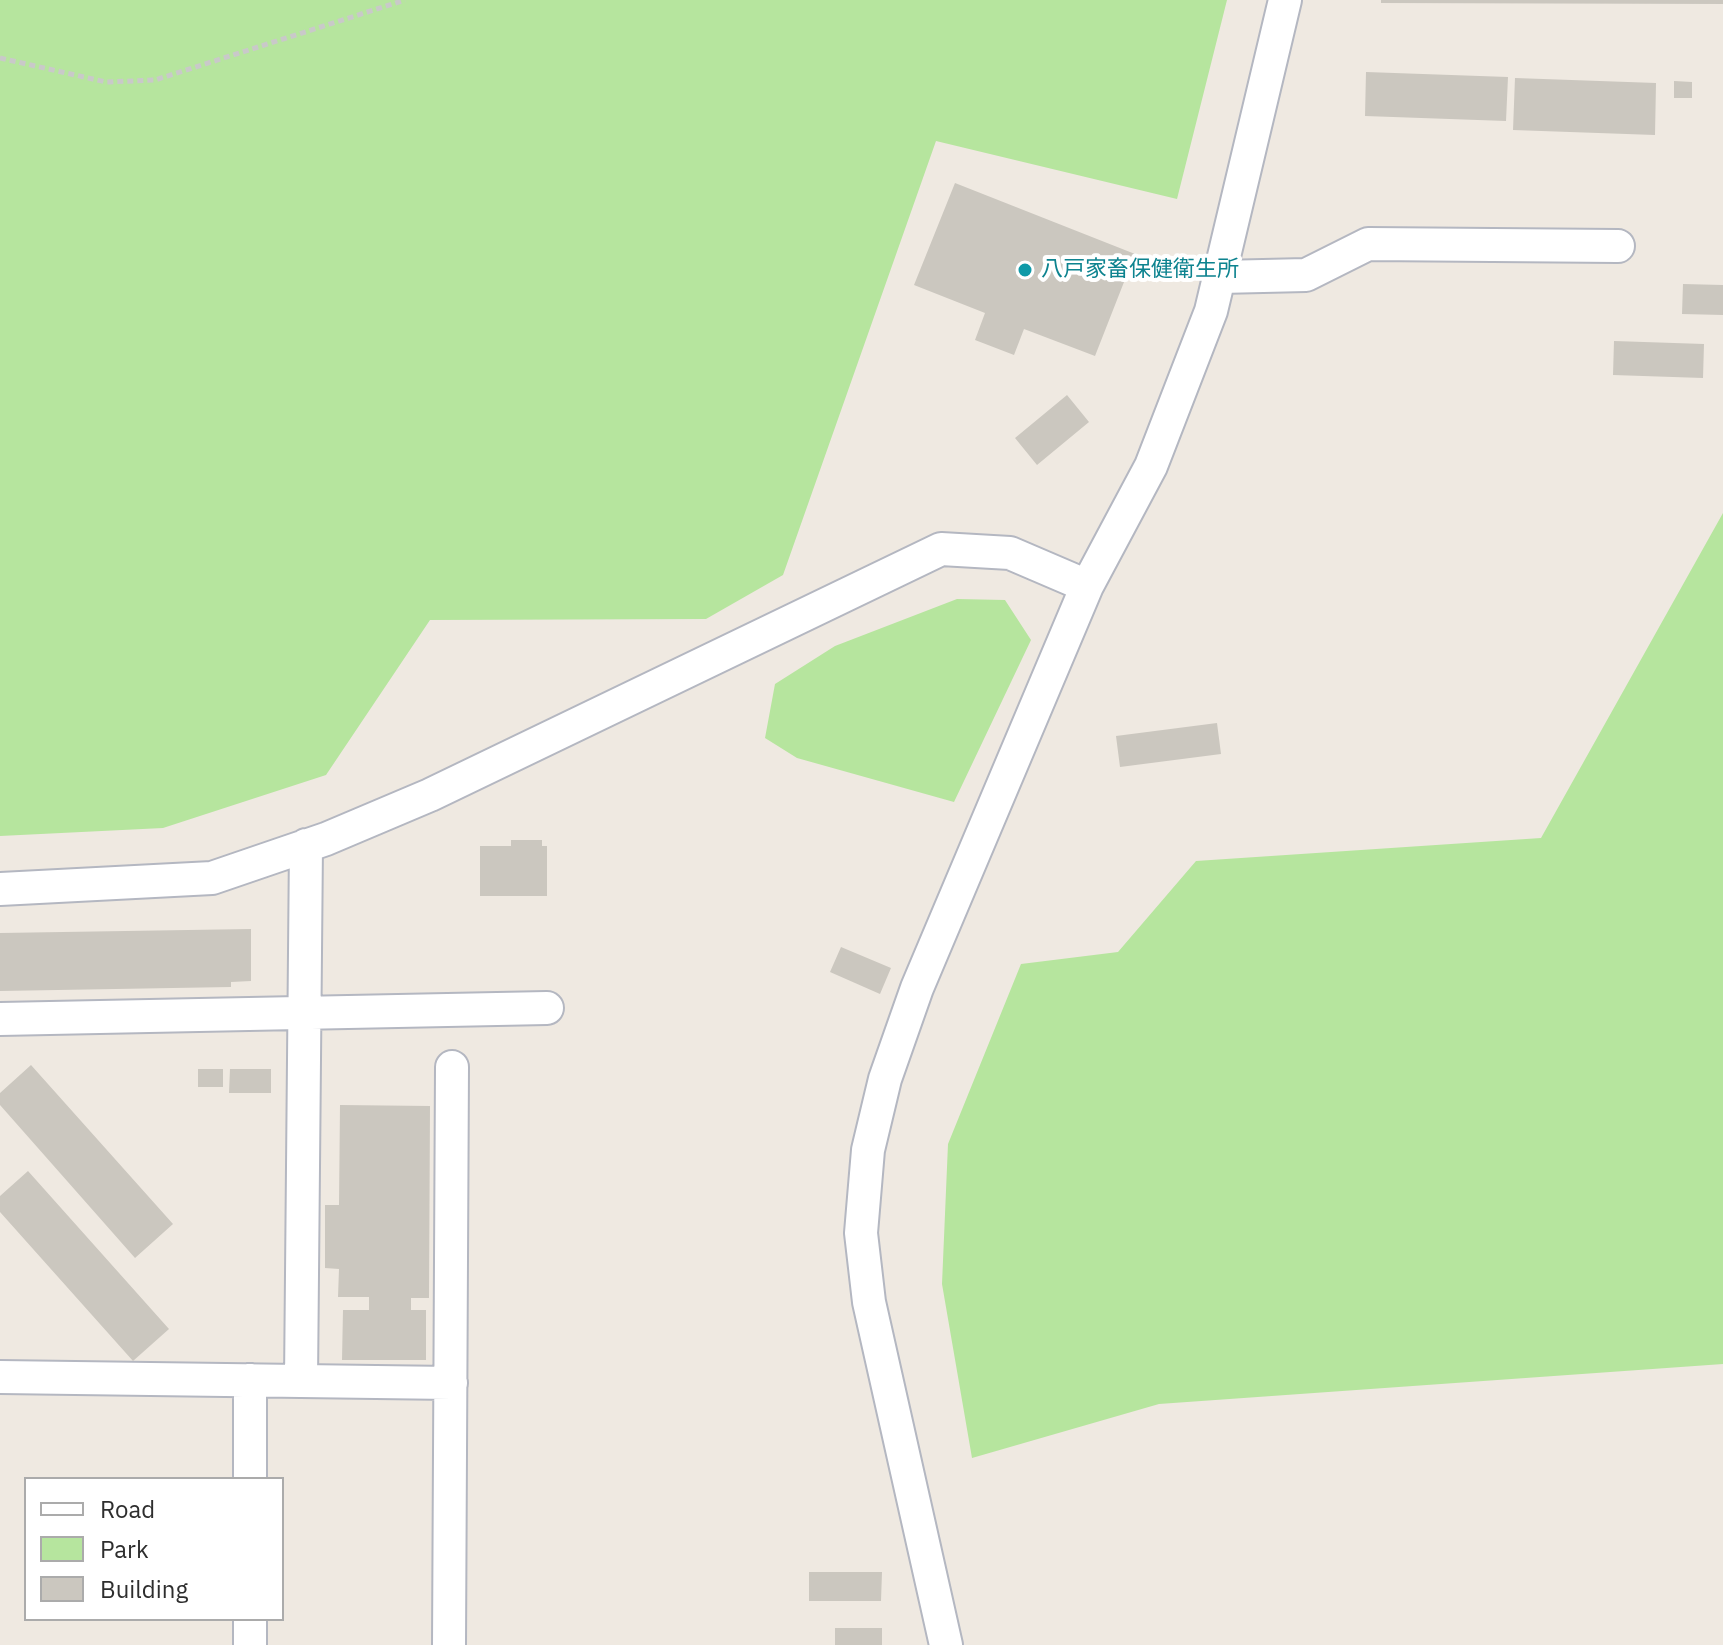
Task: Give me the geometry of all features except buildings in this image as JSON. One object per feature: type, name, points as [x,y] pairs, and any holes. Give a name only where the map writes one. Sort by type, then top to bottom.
[{"type":"street","points":[[946,1645],[869,1302],[861,1233],[868,1150],[885,1079],[917,988],[1087,586],[1151,466],[1211,311],[1285,0]]},
{"type":"street","points":[[1220,277],[1306,275],[1368,244],[1618,246]]},
{"type":"street","points":[[0,889],[212,878],[306,845],[430,795],[941,549],[1010,553],[1087,586]]},
{"type":"street","points":[[301,1381],[307,1012],[306,845]]},
{"type":"street","points":[[0,1019],[547,1008]]},
{"type":"street","points":[[449,1645],[452,1067]]},
{"type":"street","points":[[0,1377],[451,1383]]},
{"type":"street","points":[[250,1380],[250,1477]]},
{"type":"street","points":[[250,1621],[250,1645]]},
{"type":"path","points":[[0,58],[106,82],[155,80],[405,0]]},
{"type":"green space","points":[[0,0],[1227,0],[1177,199],[936,141],[783,575],[706,619],[430,620],[326,775],[163,828],[0,836]]},
{"type":"green space","points":[[1723,513],[1723,1364],[1159,1404],[972,1458],[942,1284],[948,1144],[1021,964],[1118,952],[1196,861],[1541,838]]},
{"type":"green space","points":[[957,599],[1005,600],[1031,640],[954,802],[797,758],[765,738],[775,684],[835,646]]},
{"type":"place","name":"八戸家畜保健衛生所","points":[[1025,270]]}]
